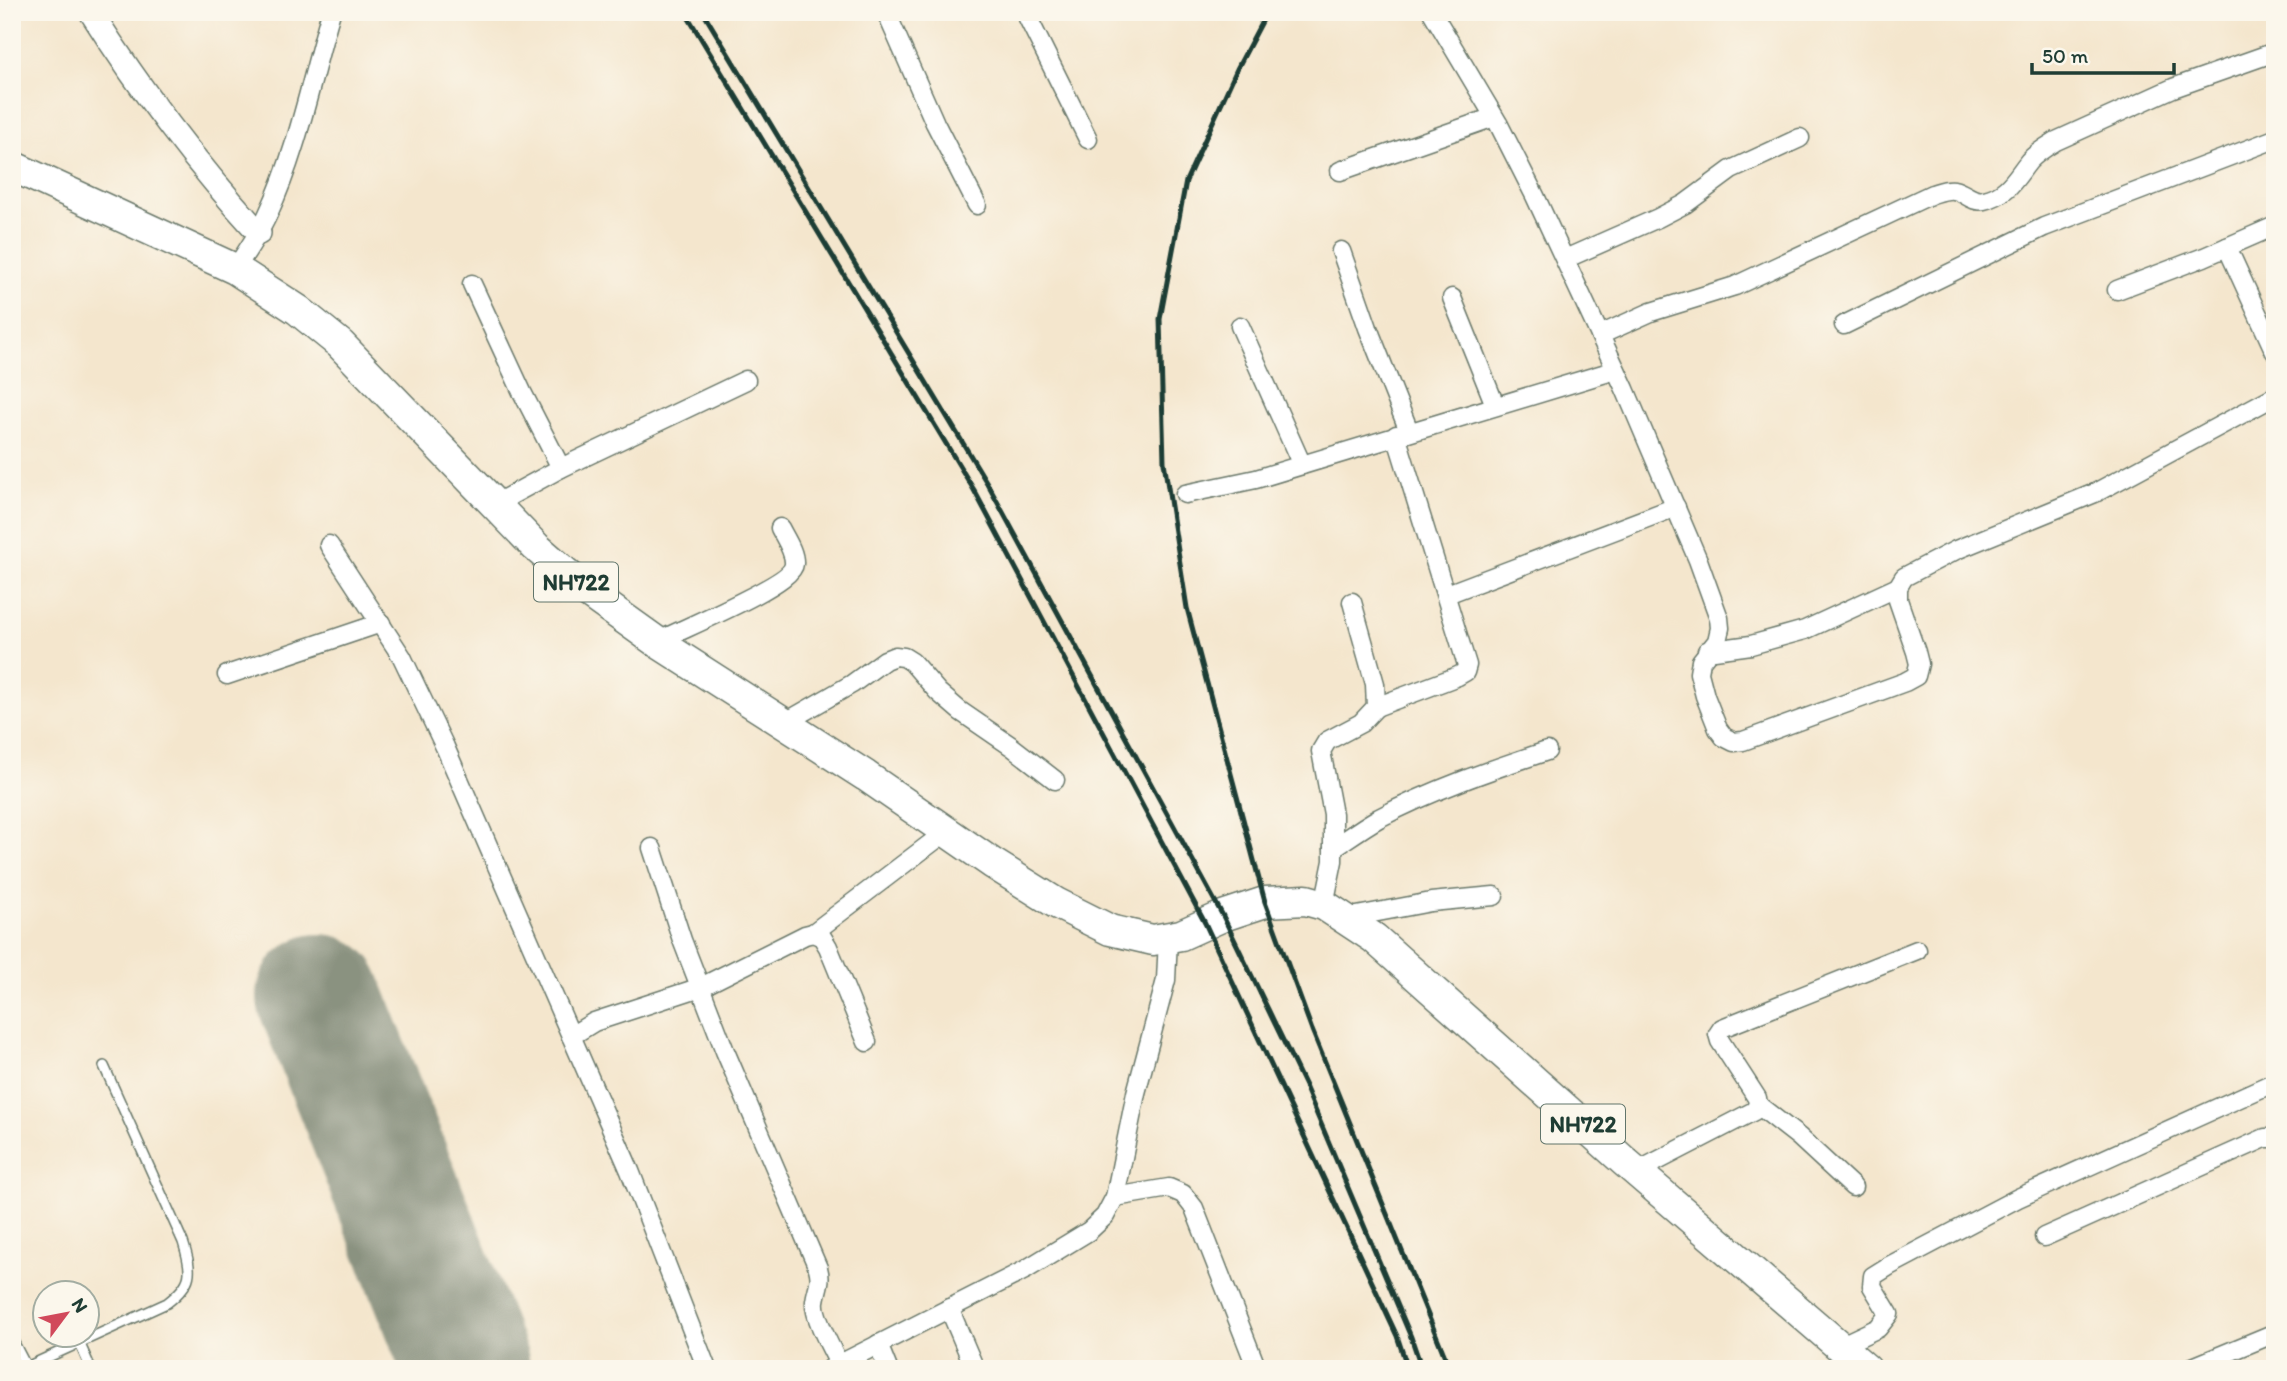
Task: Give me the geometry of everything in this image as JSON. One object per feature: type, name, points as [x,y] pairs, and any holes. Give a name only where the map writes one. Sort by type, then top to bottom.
[{"type":"highway","name":"NH722","points":[[12,166],[235,269],[298,310],[340,344],[537,547],[590,594],[657,642],[784,723],[992,863],[1086,920],[1110,930],[1153,940],[1181,936],[1223,916],[1265,902],[1298,900],[1335,911],[1374,938],[1636,1172],[1866,1369]]},
{"type":"street","points":[[91,12],[128,71],[173,132],[259,233]]},
{"type":"street","points":[[235,269],[270,212],[291,152],[331,12]]},
{"type":"street","points":[[886,12],[935,123],[977,205]]},
{"type":"street","points":[[1025,12],[1088,139]]},
{"type":"street","points":[[1432,12],[1494,117],[1565,259],[1676,507],[1719,618],[1717,641],[1701,661],[1699,673],[1718,729],[1724,737],[1734,742],[1762,735],[1916,676],[1919,664],[1898,600],[1898,587],[1903,577],[1956,550],[2095,493],[2275,396]]},
{"type":"street","points":[[1600,335],[1662,308],[1735,286],[1943,191],[1953,190],[1973,200],[1983,201],[1993,197],[2009,187],[2034,156],[2056,141],[2173,88],[2275,52]]},
{"type":"street","points":[[1340,171],[1494,117]]},
{"type":"street","points":[[1565,259],[1658,218],[1685,204],[1731,170],[1800,138]]},
{"type":"street","points":[[1844,325],[2044,228],[2275,139]]},
{"type":"street","points":[[2117,290],[2275,226]]},
{"type":"street","points":[[2227,247],[2275,352]]},
{"type":"street","points":[[1341,251],[1403,433],[1467,665],[1465,672],[1376,707],[1361,723],[1323,745],[1322,760],[1333,814],[1335,911],[1494,896]]},
{"type":"street","points":[[472,284],[561,468]]},
{"type":"street","points":[[1452,298],[1495,405]]},
{"type":"street","points":[[1240,326],[1302,465]]},
{"type":"street","points":[[1185,494],[1256,479],[1616,370]]},
{"type":"street","points":[[495,504],[561,468],[746,380]]},
{"type":"street","points":[[1447,594],[1676,507]]},
{"type":"street","points":[[657,642],[766,590],[792,572],[792,553],[780,528]]},
{"type":"street","points":[[329,545],[402,657],[445,747],[630,1171],[707,1369]]},
{"type":"street","points":[[1707,651],[1751,645],[1805,629],[1898,587]]},
{"type":"street","points":[[1352,602],[1375,684],[1376,707]]},
{"type":"street","points":[[227,675],[381,623]]},
{"type":"street","points":[[784,723],[852,684],[885,660],[895,656],[904,657],[960,711],[1012,746],[1055,780]]},
{"type":"street","points":[[1333,848],[1379,819],[1411,803],[1547,751]]},
{"type":"street","points":[[571,1036],[594,1022],[701,987],[805,934],[813,933],[947,831]]},
{"type":"street","points":[[652,848],[682,940],[750,1113],[818,1268],[821,1278],[815,1302],[816,1311],[835,1367],[1025,1270],[1089,1231],[1105,1216],[1115,1197],[1136,1093],[1166,981],[1168,939]]},
{"type":"street","points":[[813,933],[822,937],[828,947],[867,1042]]},
{"type":"street","points":[[1853,1187],[1779,1119],[1758,1105],[1753,1090],[1718,1034],[1722,1028],[1917,950]]},
{"type":"street","points":[[1840,1346],[1878,1328],[1889,1314],[1872,1286],[1873,1276],[1889,1266],[2018,1198],[2275,1082]]},
{"type":"street","points":[[1636,1172],[1747,1116],[1758,1105]]},
{"type":"street","points":[[2044,1237],[2265,1138],[2275,1138]]},
{"type":"street","points":[[1115,1197],[1169,1188],[1183,1194],[1194,1208],[1257,1369]]},
{"type":"street","points":[[949,1308],[975,1369]]},
{"type":"street","points":[[2188,1369],[2275,1333]]},
{"type":"street","points":[[878,1344],[888,1369]]},
{"type":"lane","points":[[102,1332],[167,1303],[183,1290],[190,1279],[190,1264],[168,1203],[104,1066]]},
{"type":"lane","points":[[12,1339],[24,1368],[62,1350]]},
{"type":"lane","points":[[83,1350],[91,1369]]},
{"type":"runway","points":[[320,997],[467,1369]]},
{"type":"railway","points":[[685,12],[974,490],[1205,923],[1397,1336],[1408,1369]]},
{"type":"railway","points":[[703,12],[987,483],[1223,916],[1305,1086],[1422,1369]]},
{"type":"railway","points":[[1267,12],[1237,69],[1186,181],[1160,319],[1164,462],[1187,608],[1265,902],[1312,1030],[1450,1369]]}]
